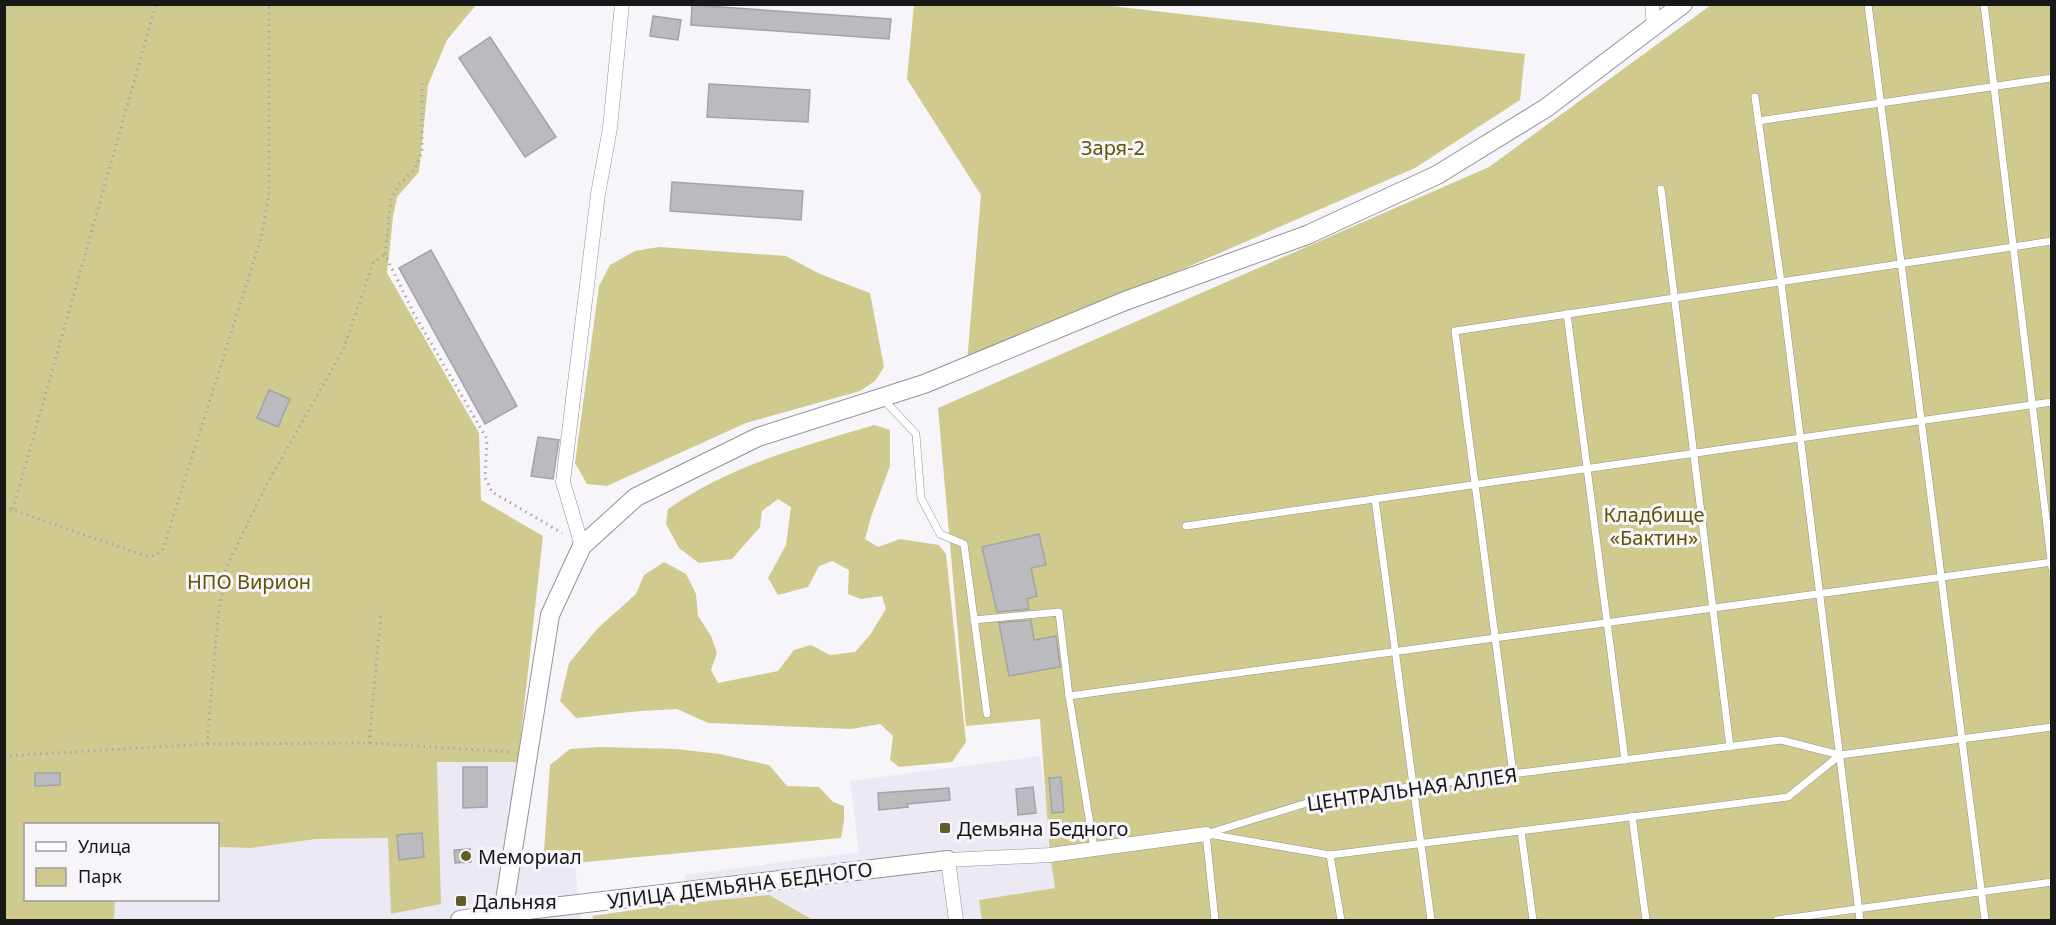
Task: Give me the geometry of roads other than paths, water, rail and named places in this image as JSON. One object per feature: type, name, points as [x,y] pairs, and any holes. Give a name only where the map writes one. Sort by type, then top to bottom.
[{"type":"street","points":[[582,546],[563,482],[598,194],[610,128],[622,4]]},
{"type":"street","points":[[1652,4],[1654,27]]},
{"type":"street","points":[[503,913],[550,615],[582,546],[636,497],[758,437],[924,384],[1125,301],[1307,235],[1437,175],[1546,108],[1683,4]]},
{"type":"street","points":[[956,921],[948,860],[1050,855],[1206,834]]},
{"type":"street","name":"УЛИЦА ДЕМЬЯНА БЕДНОГО","points":[[460,921],[503,913],[948,860]]},
{"type":"lane","points":[[1868,4],[1984,921]]},
{"type":"lane","points":[[1984,4],[2052,568]]},
{"type":"lane","points":[[1758,121],[2052,78]]},
{"type":"lane","points":[[1755,97],[1801,438],[1860,921]]},
{"type":"lane","points":[[1661,189],[1730,747]]},
{"type":"lane","points":[[1513,774],[1455,331],[2052,241]]},
{"type":"lane","points":[[1567,314],[1625,760]]},
{"type":"lane","points":[[882,398],[916,434],[921,498],[940,534],[964,543],[987,714]]},
{"type":"lane","points":[[1186,526],[2052,402]]},
{"type":"lane","points":[[1375,499],[1431,921]]},
{"type":"lane","points":[[1069,696],[2051,562]]},
{"type":"lane","points":[[974,620],[1059,612],[1069,696],[1094,848]]},
{"type":"lane","name":"ЦЕНТРАЛЬНАЯ АЛЛЕЯ","points":[[1206,834],[1323,798],[1781,740],[1840,755],[2052,727]]},
{"type":"lane","points":[[1215,921],[1206,834],[1330,855],[1788,797],[1840,755]]},
{"type":"lane","points":[[1632,816],[1646,921]]},
{"type":"lane","points":[[1521,831],[1533,921]]},
{"type":"lane","points":[[1330,855],[1341,921]]},
{"type":"lane","points":[[1777,921],[2052,882]]},
{"type":"place","name":"Демьяна Бедного","points":[[945,828]]},
{"type":"place","name":"Мемориал","points":[[466,856]]},
{"type":"place","name":"Дальняя","points":[[461,901]]},
{"type":"park label","name":"Заря-2","points":[[1113,147]]},
{"type":"park label","name":"Кладбище «Бактин»","points":[[1654,526]]},
{"type":"park label","name":"НПО Вирион","points":[[249,581]]}]
